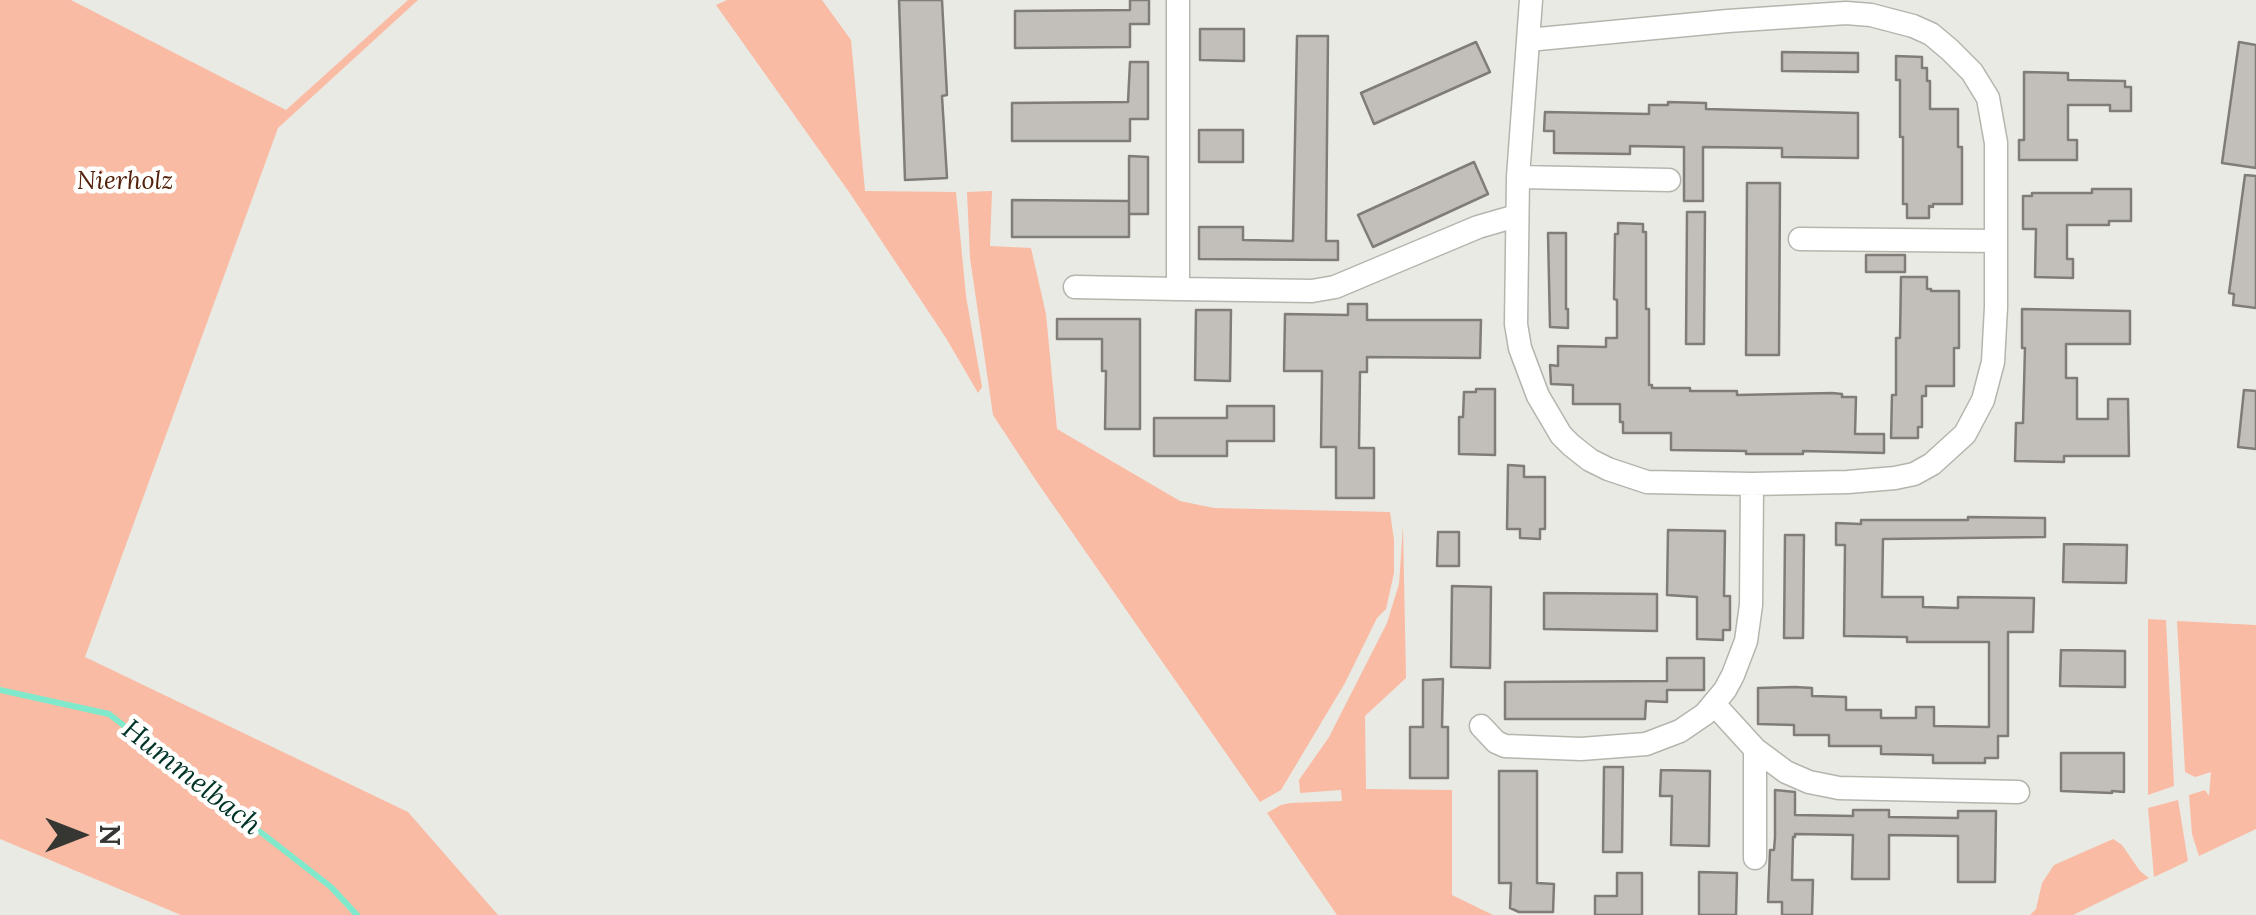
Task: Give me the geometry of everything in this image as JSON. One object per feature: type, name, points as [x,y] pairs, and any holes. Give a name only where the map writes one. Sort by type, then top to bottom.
[{"type":"street","points":[[1178,0],[1178,289]]},
{"type":"street","points":[[1528,40],[1819,13],[1871,15],[1931,34],[1962,61],[1988,98],[1996,144],[1995,335],[1989,380],[1975,417],[1951,449],[1923,469],[1895,478],[1665,484],[1627,477],[1590,460],[1561,435],[1538,396],[1520,348],[1514,306],[1518,177],[1528,40],[1531,0]]},
{"type":"street","points":[[1518,177],[1669,180]]},
{"type":"street","points":[[1075,288],[1335,287],[1478,227],[1516,216]]},
{"type":"street","points":[[1800,239],[1996,241]]},
{"type":"street","points":[[1481,726],[1496,742],[1518,748],[1581,749],[1646,744],[1693,724],[1714,704],[1733,676],[1746,641],[1751,605],[1752,484]]},
{"type":"street","points":[[1714,704],[1755,749],[1786,772],[1822,786],[2018,792]]},
{"type":"street","points":[[1755,749],[1755,858]]},
{"type":"green space","name":"Nierholz","points":[[0,0],[71,0],[286,110],[408,0],[418,0],[278,128],[85,657],[408,812],[498,915],[181,915],[0,839]]},
{"type":"green space","points":[[727,0],[822,0],[851,40],[865,191],[956,192],[966,296],[982,387],[978,393],[849,192],[716,5]]},
{"type":"green space","points":[[992,191],[990,246],[1031,248],[1046,314],[1057,429],[1180,501],[1214,508],[1390,512],[1394,573],[1386,609],[1377,618],[1345,683],[1281,790],[1260,802],[993,415],[970,258],[967,192]]},
{"type":"green space","points":[[1403,526],[1406,678],[1365,716],[1366,789],[1452,790],[1452,895],[1493,915],[1337,915],[1267,813],[1290,803],[1342,801],[1341,790],[1300,793],[1299,780],[1329,737],[1387,623],[1399,584]]},
{"type":"green space","points":[[2148,619],[2166,620],[2174,786],[2148,795]]},
{"type":"green space","points":[[2177,621],[2256,625],[2256,829],[2199,856],[2192,834],[2189,795],[2205,790],[2209,796],[2211,772],[2195,777],[2185,772]]},
{"type":"green space","points":[[2178,800],[2188,861],[2154,877],[2148,808]]},
{"type":"green space","points":[[2113,839],[2149,878],[2073,915],[2030,915],[2036,909],[2042,883],[2054,865]]},
{"type":"building","points":[[899,0],[942,0],[947,178],[905,180]]},
{"type":"building","points":[[1130,0],[1149,0],[1149,24],[1130,24],[1130,47],[1015,48],[1015,11],[1130,10]]},
{"type":"building","points":[[1200,29],[1244,29],[1244,61],[1200,60]]},
{"type":"building","points":[[1297,36],[1328,36],[1326,241],[1338,241],[1338,260],[1199,259],[1199,227],[1243,227],[1243,240],[1293,241]]},
{"type":"building","points":[[1476,42],[1490,72],[1374,124],[1361,93]]},
{"type":"building","points":[[2239,42],[2256,45],[2256,168],[2222,163]]},
{"type":"building","points":[[1782,52],[1858,53],[1858,72],[1782,71]]},
{"type":"building","points":[[1896,56],[1922,57],[1922,68],[1927,68],[1930,81],[1930,109],[1958,109],[1962,204],[1933,204],[1929,206],[1929,218],[1907,218],[1907,204],[1903,204],[1903,137]]},
{"type":"building","points":[[1130,62],[1148,62],[1148,119],[1130,119],[1130,141],[1012,141],[1012,103],[1128,102]]},
{"type":"building","points":[[2024,72],[2068,73],[2068,80],[2125,81],[2125,87],[2131,87],[2131,111],[2110,111],[2110,105],[2068,105],[2068,140],[2077,140],[2077,160],[2019,160],[2019,140],[2024,140]]},
{"type":"building","points":[[1706,103],[1706,109],[1858,113],[1858,158],[1782,157],[1782,148],[1703,147],[1703,201],[1684,201],[1684,147],[1630,146],[1630,154],[1554,153],[1554,131],[1544,131],[1545,112],[1649,114],[1649,105]]},
{"type":"building","points":[[1199,130],[1243,130],[1243,162],[1199,162]]},
{"type":"building","points":[[1129,156],[1148,157],[1148,214],[1129,214]]},
{"type":"building","points":[[1474,162],[1488,194],[1373,247],[1358,215]]},
{"type":"building","points":[[2245,175],[2256,176],[2256,308],[2233,305],[2234,294],[2229,293]]},
{"type":"building","points":[[1747,183],[1780,183],[1779,355],[1746,355]]},
{"type":"building","points":[[2092,189],[2131,189],[2131,221],[2067,225],[2067,259],[2073,259],[2073,278],[2035,277],[2036,229],[2023,229],[2023,196],[2092,193]]},
{"type":"building","points":[[1012,200],[1129,201],[1129,237],[1012,237]]},
{"type":"building","points":[[1687,212],[1705,212],[1704,344],[1686,344]]},
{"type":"building","points":[[1618,223],[1643,224],[1646,232],[1652,388],[1737,391],[1737,395],[1832,393],[1856,397],[1855,434],[1884,434],[1884,453],[1671,450],[1671,433],[1623,433],[1620,404],[1573,404],[1573,385],[1551,384],[1550,365],[1558,366],[1558,346],[1606,347],[1606,338],[1617,338],[1614,299]]},
{"type":"building","points":[[1548,233],[1566,233],[1568,328],[1550,327]]},
{"type":"building","points":[[1866,255],[1905,255],[1905,272],[1866,272]]},
{"type":"building","points":[[1901,277],[1927,277],[1927,289],[1931,291],[1959,291],[1954,386],[1926,386],[1918,438],[1891,438]]},
{"type":"building","points":[[1348,304],[1367,304],[1367,320],[1481,320],[1480,358],[1367,357],[1367,372],[1360,372],[1359,448],[1374,448],[1374,498],[1336,498],[1336,447],[1321,447],[1322,371],[1284,371],[1285,314],[1348,315]]},
{"type":"building","points":[[2022,309],[2130,311],[2130,344],[2066,344],[2066,378],[2077,378],[2077,419],[2108,419],[2108,399],[2128,399],[2129,456],[2064,456],[2064,462],[2015,461],[2016,423],[2023,423]]},
{"type":"building","points":[[1196,310],[1231,310],[1230,381],[1195,380]]},
{"type":"building","points":[[1057,319],[1140,319],[1140,429],[1105,429],[1102,339],[1057,339]]},
{"type":"building","points":[[1495,389],[1495,455],[1459,454],[1464,392]]},
{"type":"building","points":[[2244,390],[2256,391],[2256,449],[2238,447]]},
{"type":"building","points":[[1227,406],[1274,406],[1274,441],[1227,441],[1227,456],[1154,456],[1154,418],[1227,418]]},
{"type":"building","points":[[1508,465],[1524,466],[1524,477],[1545,477],[1545,529],[1540,529],[1540,539],[1520,538],[1520,529],[1507,529]]},
{"type":"building","points":[[2045,518],[2045,537],[1883,539],[1882,597],[1923,597],[1923,607],[1958,608],[1958,597],[2034,598],[2033,632],[2008,632],[2008,736],[1998,736],[1998,758],[1985,758],[1985,763],[1933,763],[1933,755],[1881,754],[1881,746],[1829,746],[1829,735],[1794,735],[1794,725],[1758,724],[1758,688],[1795,687],[1812,688],[1812,696],[1846,697],[1846,710],[1881,710],[1881,718],[1916,718],[1916,707],[1934,707],[1934,726],[1989,727],[1989,642],[1907,642],[1907,637],[1844,636],[1845,545],[1836,545],[1836,523]]},
{"type":"building","points":[[1668,530],[1725,531],[1724,596],[1730,596],[1730,630],[1723,630],[1723,640],[1697,639],[1697,597],[1667,595]]},
{"type":"building","points":[[1438,532],[1459,532],[1459,566],[1437,566]]},
{"type":"building","points":[[1785,535],[1804,535],[1803,638],[1784,638]]},
{"type":"building","points":[[2064,544],[2127,545],[2126,583],[2063,582]]},
{"type":"building","points":[[1452,586],[1491,587],[1490,668],[1451,667]]},
{"type":"building","points":[[1544,593],[1657,594],[1657,631],[1544,629]]},
{"type":"building","points":[[2061,650],[2125,651],[2125,687],[2060,686]]},
{"type":"building","points":[[1667,658],[1704,658],[1704,690],[1667,690],[1667,702],[1646,701],[1645,719],[1505,719],[1505,682],[1667,681]]},
{"type":"building","points":[[1443,679],[1442,727],[1448,727],[1448,778],[1410,778],[1410,727],[1423,727],[1423,680]]},
{"type":"building","points":[[2061,753],[2124,753],[2124,792],[2061,791]]},
{"type":"building","points":[[1604,767],[1623,767],[1622,852],[1603,852]]},
{"type":"building","points":[[1661,770],[1710,771],[1709,846],[1671,845],[1672,796],[1660,796]]},
{"type":"building","points":[[1499,771],[1537,771],[1537,883],[1554,884],[1553,912],[1519,912],[1510,908],[1511,883],[1499,883]]},
{"type":"building","points":[[1775,790],[1795,792],[1795,815],[1853,816],[1853,810],[1889,810],[1889,817],[1958,818],[1958,811],[1996,811],[1995,882],[1958,882],[1958,836],[1889,835],[1889,879],[1852,879],[1853,835],[1795,834],[1792,880],[1813,880],[1812,915],[1782,915],[1782,902],[1768,902]]},
{"type":"building","points":[[1699,872],[1737,873],[1736,915],[1699,915]]},
{"type":"building","points":[[1617,873],[1642,873],[1642,915],[1595,915],[1595,896],[1617,896]]},
{"type":"waterway","name":"Hummelbach","points":[[0,690],[109,714],[331,887],[357,915]]}]
